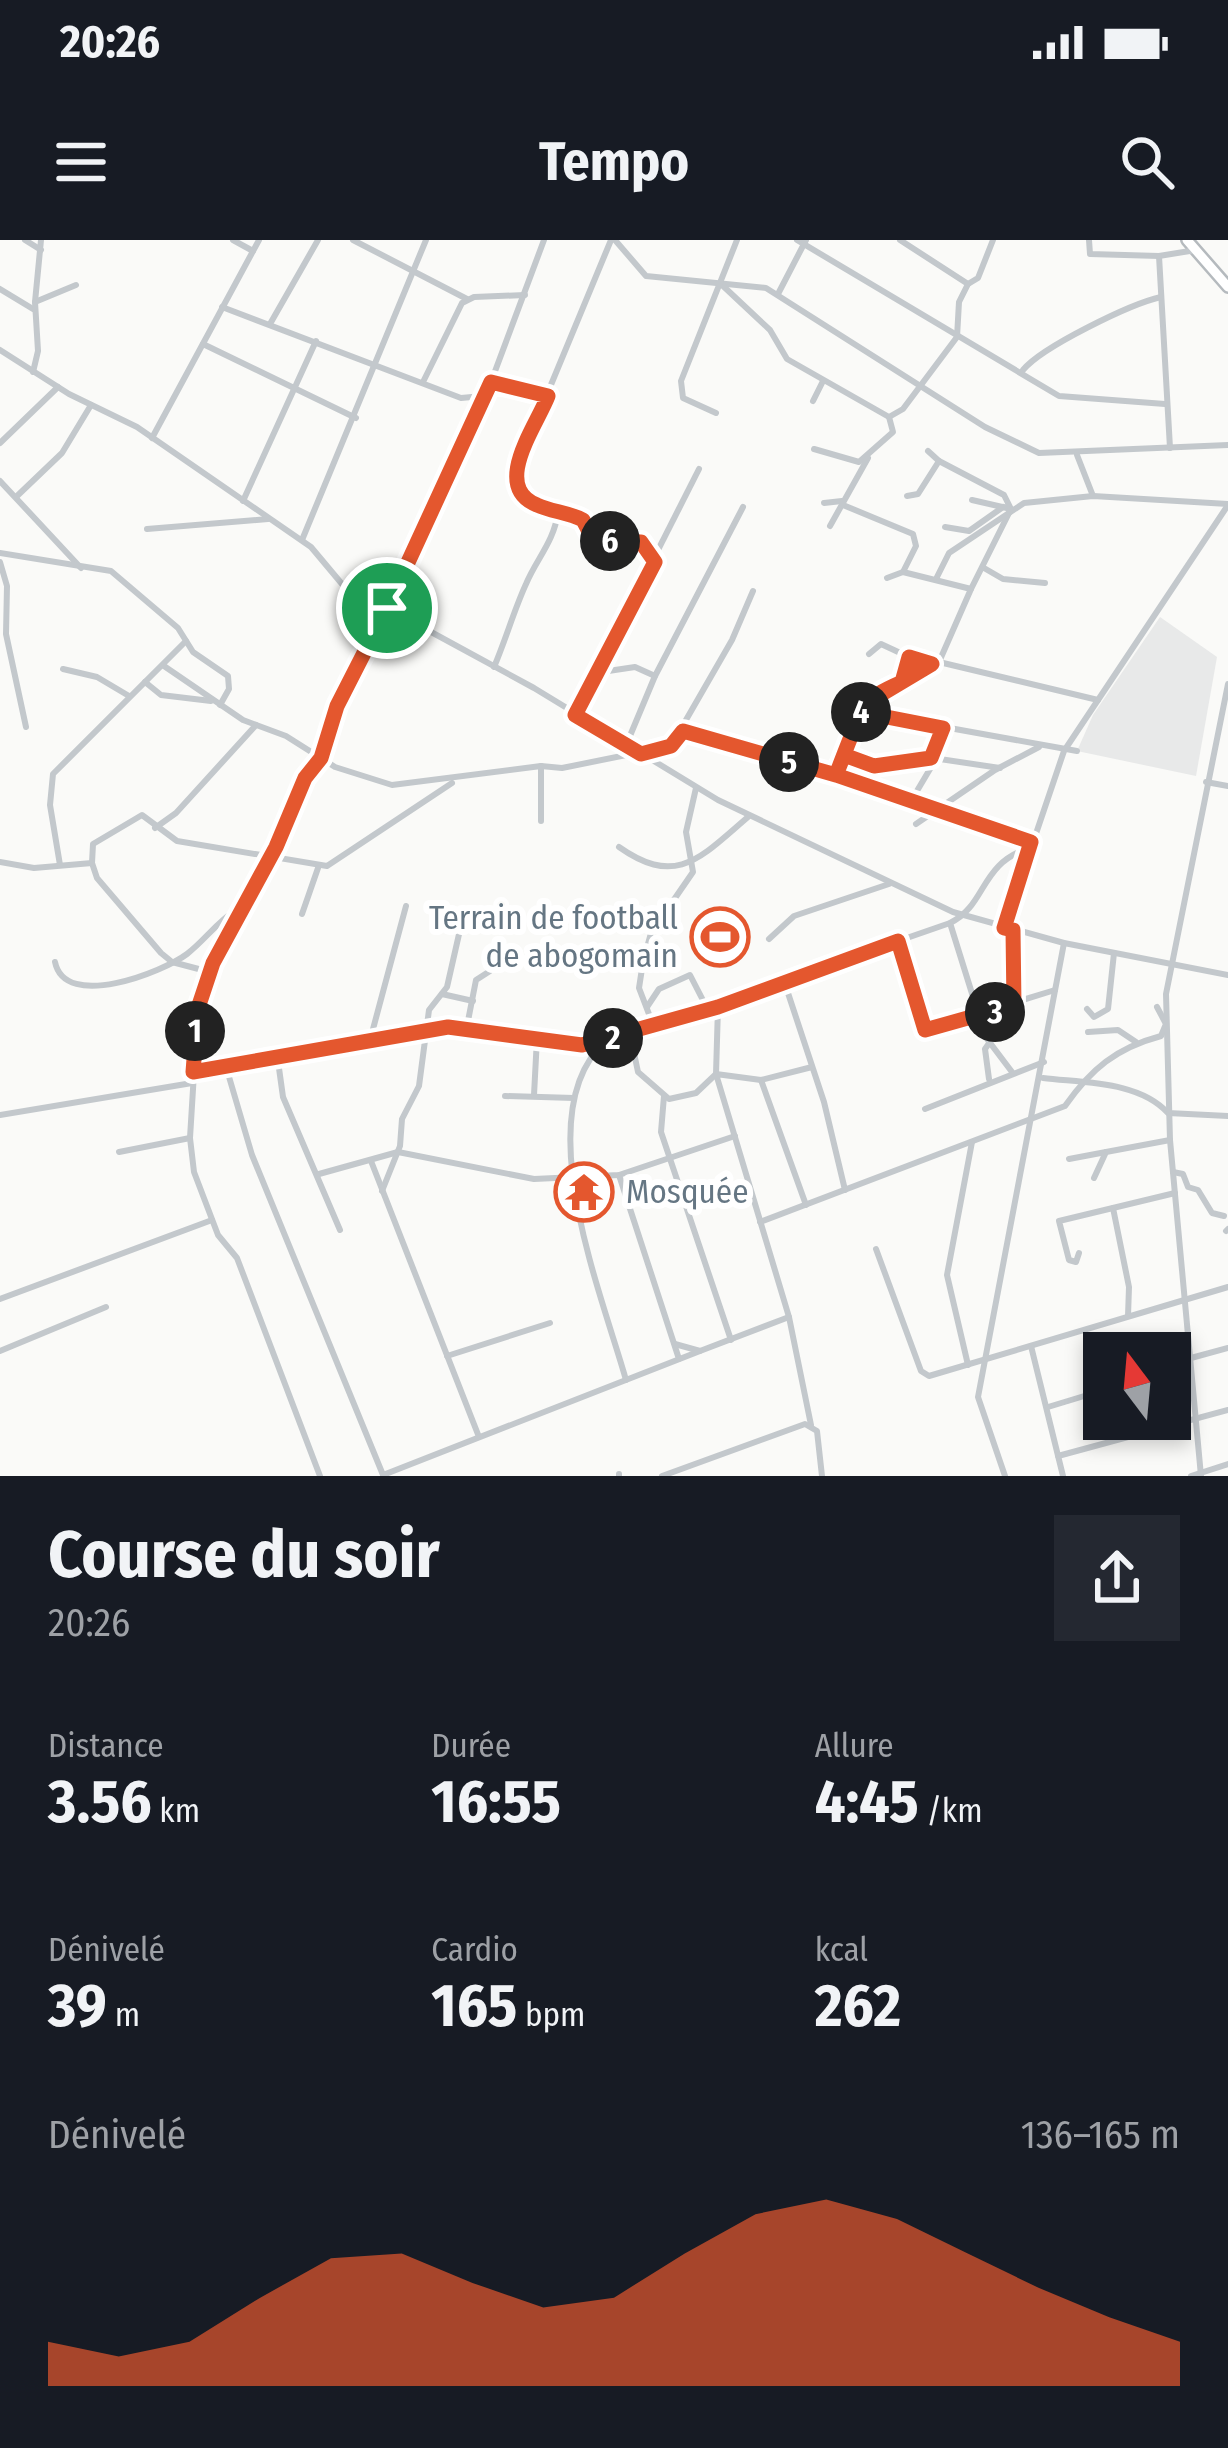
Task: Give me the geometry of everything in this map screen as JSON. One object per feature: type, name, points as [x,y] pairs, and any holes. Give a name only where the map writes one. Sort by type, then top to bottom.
[{"type":"main road","points":[[1186,240],[1228,287]]},
{"type":"street","points":[[25,240],[40,250]]},
{"type":"street","points":[[33,372],[38,351],[34,306],[41,240]]},
{"type":"street","points":[[233,240],[253,251]]},
{"type":"street","points":[[152,438],[259,240]]},
{"type":"street","points":[[270,324],[318,240]]},
{"type":"street","points":[[352,240],[467,299],[525,295]]},
{"type":"street","points":[[302,541],[426,240]]},
{"type":"street","points":[[320,1476],[237,1258],[212,1220],[194,1172],[190,1138],[198,1008],[239,908],[318,762],[337,706],[491,382],[544,240]]},
{"type":"street","points":[[716,412],[680,392],[684,368],[737,240]]},
{"type":"street","points":[[900,240],[968,284]]},
{"type":"street","points":[[957,337],[954,323],[968,284],[978,278],[994,240]]},
{"type":"street","points":[[1089,240],[1090,254],[1159,256],[1196,250]]},
{"type":"street","points":[[778,294],[803,242],[957,337],[1071,400],[1166,404]]},
{"type":"street","points":[[655,562],[641,542],[594,541],[583,520],[527,500],[514,474],[607,249],[615,243],[646,276],[748,284],[778,294],[1014,445],[1039,453],[1076,454],[1228,445]]},
{"type":"street","points":[[1159,256],[1170,448]]},
{"type":"street","points":[[34,306],[76,285]]},
{"type":"street","points":[[720,285],[770,330],[787,359],[889,417],[893,432],[859,462],[814,448]]},
{"type":"street","points":[[0,289],[34,306]]},
{"type":"street","points":[[1023,371],[1039,354],[1110,314],[1161,297]]},
{"type":"street","points":[[424,380],[467,299]]},
{"type":"street","points":[[223,307],[424,380],[465,400],[483,396]]},
{"type":"street","points":[[889,417],[903,410],[957,337]]},
{"type":"street","points":[[242,502],[316,341]]},
{"type":"street","points":[[202,344],[356,418]]},
{"type":"street","points":[[0,350],[152,438],[302,541],[343,584],[364,590],[387,608],[749,816],[964,916],[1064,943],[1228,975]]},
{"type":"street","points":[[0,362],[9,356]]},
{"type":"street","points":[[491,382],[548,396]]},
{"type":"street","points":[[813,401],[823,382]]},
{"type":"street","points":[[0,443],[58,387]]},
{"type":"street","points":[[16,497],[62,453],[91,405]]},
{"type":"street","points":[[836,775],[861,712],[871,699],[936,663],[984,568],[1007,508],[1004,495],[928,451]]},
{"type":"street","points":[[1076,454],[1093,496]]},
{"type":"street","points":[[830,526],[869,455]]},
{"type":"street","points":[[907,496],[918,494],[939,460]]},
{"type":"street","points":[[575,715],[699,469]]},
{"type":"street","points":[[0,481],[83,570]]},
{"type":"street","points":[[972,500],[1007,508],[1093,496],[1228,504]]},
{"type":"street","points":[[824,503],[844,502],[914,534],[916,546],[903,572]]},
{"type":"street","points":[[1014,1005],[1008,929],[1030,845],[1064,751],[1228,504]]},
{"type":"street","points":[[626,743],[655,676],[743,507]]},
{"type":"street","points":[[945,527],[969,532],[1007,508]]},
{"type":"street","points":[[937,577],[949,553],[1007,508]]},
{"type":"street","points":[[494,667],[525,586],[554,536],[558,512]]},
{"type":"street","points":[[147,529],[269,519]]},
{"type":"street","points":[[26,727],[3,635],[7,586],[0,557],[120,576],[228,676],[230,684],[217,703]]},
{"type":"street","points":[[984,568],[1003,579],[1045,583]]},
{"type":"street","points":[[887,578],[903,572],[970,589]]},
{"type":"street","points":[[164,666],[217,703],[306,748],[318,762],[392,785],[455,781],[541,766],[562,768],[671,746],[753,591]]},
{"type":"street","points":[[60,865],[50,805],[53,774],[187,641]]},
{"type":"street","points":[[868,653],[881,644],[909,657],[1098,700]]},
{"type":"street","points":[[902,682],[909,657]]},
{"type":"street","points":[[595,674],[635,667],[655,676]]},
{"type":"street","points":[[63,669],[97,677],[129,696]]},
{"type":"street","points":[[145,682],[160,695],[217,703]]},
{"type":"street","points":[[186,682],[190,700]]},
{"type":"street","points":[[1189,1332],[1168,1113],[1168,965],[1228,684]]},
{"type":"street","points":[[861,712],[1077,751]]},
{"type":"street","points":[[155,828],[176,813],[256,725]]},
{"type":"street","points":[[910,801],[930,770],[943,728]]},
{"type":"street","points":[[683,731],[836,775],[1030,845]]},
{"type":"street","points":[[916,824],[1040,747]]},
{"type":"street","points":[[844,755],[874,766],[931,758],[1000,768]]},
{"type":"street","points":[[541,766],[541,821]]},
{"type":"street","points":[[210,972],[172,962],[97,878],[93,844],[142,815],[177,841],[318,868],[355,851],[401,813],[455,781]]},
{"type":"street","points":[[1206,782],[1228,786]]},
{"type":"street","points":[[652,1022],[638,981],[651,933],[687,882],[693,860],[686,832],[696,787]]},
{"type":"street","points":[[619,847],[652,867],[672,869],[693,860],[749,816]]},
{"type":"street","points":[[193,1072],[466,1026],[582,1045],[630,1034],[652,1022],[718,1007],[950,923],[964,916],[996,863],[1030,845]]},
{"type":"street","points":[[0,862],[34,868],[92,862]]},
{"type":"street","points":[[302,914],[318,868]]},
{"type":"street","points":[[769,939],[794,916],[890,884]]},
{"type":"street","points":[[369,1044],[406,906]]},
{"type":"street","points":[[55,962],[63,977],[92,988],[172,962],[239,908]]},
{"type":"street","points":[[442,994],[462,921]]},
{"type":"street","points":[[950,923],[980,1016]]},
{"type":"street","points":[[898,941],[925,1030],[1056,990]]},
{"type":"street","points":[[1005,1476],[978,1404],[1046,1061],[1064,943]]},
{"type":"street","points":[[466,1026],[476,980],[490,971],[490,951]]},
{"type":"street","points":[[1087,1010],[1094,1017],[1108,1009],[1114,953]]},
{"type":"street","points":[[647,1007],[659,989],[690,974],[708,1010]]},
{"type":"street","points":[[785,984],[845,1190]]},
{"type":"street","points":[[382,1191],[398,1152],[402,1119],[419,1086],[429,1010],[437,993],[472,1000]]},
{"type":"street","points":[[760,1222],[1065,1106],[1097,1064],[1136,1042],[1161,1036],[1166,1024],[1157,1006]]},
{"type":"street","points":[[718,1007],[716,1074],[789,1317],[812,1425],[820,1441],[822,1476]]},
{"type":"street","points":[[989,1081],[985,1049],[999,1028],[997,1011]]},
{"type":"street","points":[[980,1016],[975,1023],[1012,1072]]},
{"type":"street","points":[[1088,1032],[1118,1030],[1136,1042]]},
{"type":"street","points":[[630,1034],[638,1072],[664,1096],[696,1093],[716,1074],[761,1079],[812,1067]]},
{"type":"street","points":[[535,1095],[537,1038]]},
{"type":"street","points":[[585,1061],[607,1040]]},
{"type":"street","points":[[582,1045],[585,1061],[575,1098],[572,1178],[626,1380]]},
{"type":"street","points":[[278,1061],[283,1097],[340,1230]]},
{"type":"street","points":[[925,1109],[1046,1061]]},
{"type":"street","points":[[226,1069],[252,1155],[382,1475],[789,1317]]},
{"type":"street","points":[[1042,1078],[1153,1097],[1168,1113],[1228,1116]]},
{"type":"street","points":[[761,1079],[806,1205]]},
{"type":"street","points":[[0,1115],[193,1083]]},
{"type":"street","points":[[506,1096],[575,1098]]},
{"type":"street","points":[[664,1096],[661,1132],[730,1340]]},
{"type":"street","points":[[319,1174],[398,1152],[534,1179],[620,1175],[735,1136]]},
{"type":"street","points":[[119,1152],[190,1138]]},
{"type":"street","points":[[1069,1159],[1170,1140]]},
{"type":"street","points":[[968,1365],[947,1275],[972,1142]]},
{"type":"street","points":[[1094,1178],[1106,1152]]},
{"type":"street","points":[[370,1160],[479,1437]]},
{"type":"street","points":[[1173,1172],[1183,1174],[1188,1187],[1198,1190],[1212,1213],[1224,1216]]},
{"type":"street","points":[[620,1175],[680,1359]]},
{"type":"street","points":[[1078,1253],[1076,1262],[1070,1260],[1059,1221],[1175,1193]]},
{"type":"street","points":[[1113,1208],[1129,1287],[1128,1317]]},
{"type":"street","points":[[0,1299],[212,1220]]},
{"type":"street","points":[[876,1249],[924,1375],[1228,1286]]},
{"type":"street","points":[[0,1351],[106,1307]]},
{"type":"street","points":[[447,1356],[550,1323]]},
{"type":"street","points":[[675,1344],[700,1351]]},
{"type":"street","points":[[1031,1346],[1064,1476]]},
{"type":"street","points":[[1201,1474],[1191,1361],[1228,1348]]},
{"type":"street","points":[[1048,1407],[1083,1396]]},
{"type":"street","points":[[1058,1456],[1228,1410]]},
{"type":"street","points":[[662,1476],[812,1425]]},
{"type":"street","points":[[1191,1476],[1228,1464]]},
{"type":"shaded area","points":[[1160,617],[1217,657],[1196,776],[1077,751],[1093,715]]},
{"type":"place","name":"Terrain de football de abogomain","points":[[720,937]]},
{"type":"place","name":"Mosquée","points":[[584,1192]]},
{"type":"route","points":[[387,608],[337,706],[321,758],[305,778],[276,847],[213,963],[198,1008],[193,1072],[278,1061],[448,1027],[582,1045],[718,1007],[740,995],[785,984],[898,941],[925,1030],[1014,1005],[1013,930],[1004,928],[1031,842],[836,775],[861,712],[865,704],[889,687],[916,675],[932,664],[909,657],[902,682],[889,687],[871,699],[865,704],[861,712],[943,728],[931,758],[874,766],[844,755],[836,775],[683,731],[671,746],[641,754],[575,715],[655,562],[649,546],[623,538],[594,541],[583,520],[534,505],[518,491],[514,474],[548,396],[491,382],[387,608]]}]
